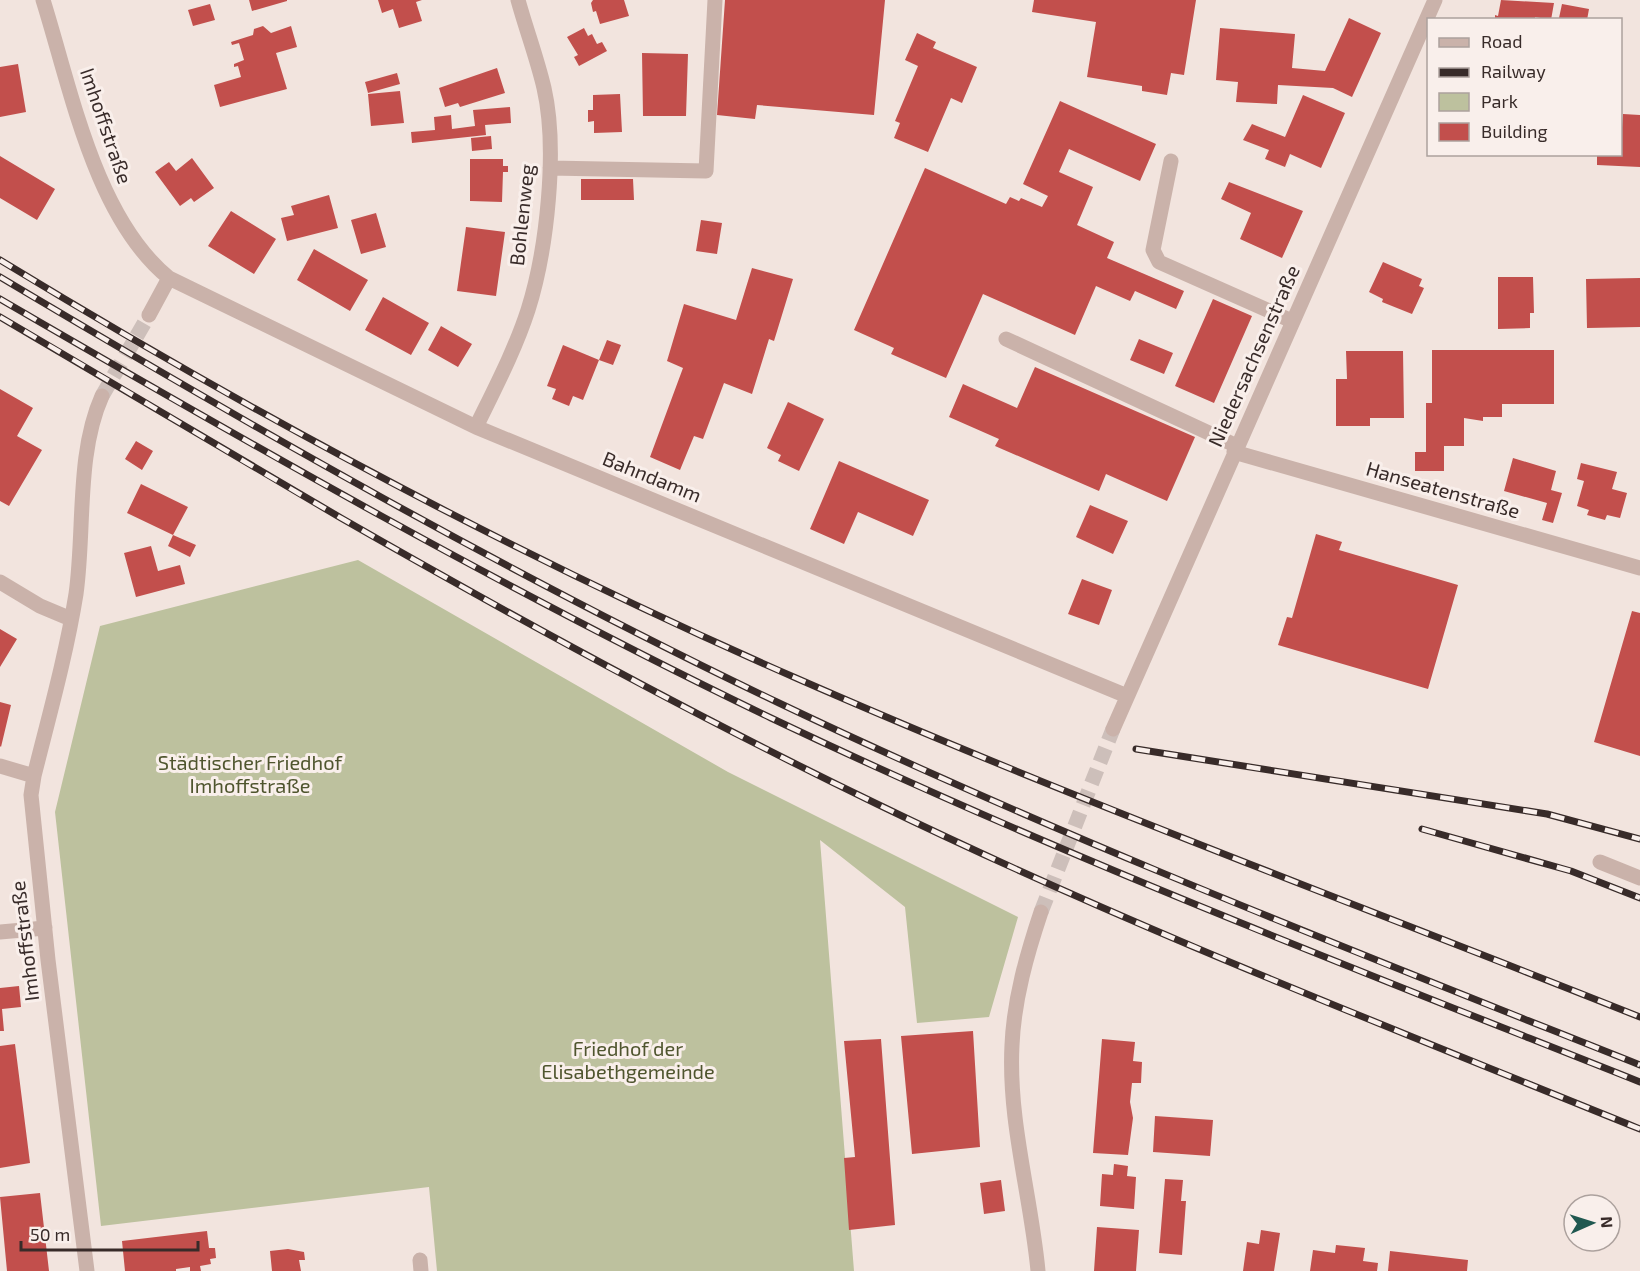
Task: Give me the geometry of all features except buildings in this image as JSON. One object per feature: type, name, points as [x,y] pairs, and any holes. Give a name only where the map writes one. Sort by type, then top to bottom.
[{"type":"street","name":"Imhoffstraße","points":[[43,0],[97,173],[118,216],[136,244],[169,278]]},
{"type":"street","name":"Bohlenweg","points":[[476,427],[511,355],[528,310],[539,269],[550,168],[549,119],[544,88],[518,0]]},
{"type":"street","points":[[550,168],[706,171],[715,0]]},
{"type":"street","name":"Niedersachsenstraße","points":[[1113,729],[1435,0]]},
{"type":"street","points":[[1172,161],[1153,250],[1159,262],[1292,321]]},
{"type":"street","points":[[149,315],[169,278]]},
{"type":"street","name":"Bahndamm","points":[[169,278],[476,427],[1127,696]]},
{"type":"street","name":"Hanseatenstraße","points":[[1006,339],[1235,449],[1640,568]]},
{"type":"street","name":"Imhoffstraße","points":[[87,1271],[32,813],[34,776],[64,657],[76,593],[90,431],[102,396]]},
{"type":"street","points":[[0,582],[40,606],[71,619]]},
{"type":"street","points":[[0,766],[34,776]]},
{"type":"street","points":[[1600,862],[1640,878]]},
{"type":"street","points":[[1038,1271],[1013,1094],[1012,1045],[1018,997],[1041,912]]},
{"type":"street","points":[[0,932],[45,928]]},
{"type":"green space","points":[[358,560],[728,772],[1018,917],[989,1017],[917,1023],[905,907],[820,840],[854,1271],[437,1271],[429,1187],[101,1226],[55,812],[100,626]]},
{"type":"tunnel","points":[[102,396],[149,315]]},
{"type":"tunnel","points":[[1041,912],[1113,729]]},
{"type":"railway","points":[[0,260],[96,318],[292,429],[491,534],[694,632],[1006,767],[1640,1017]]},
{"type":"railway","points":[[0,277],[192,390],[385,499],[580,604],[779,703],[991,800],[1206,891],[1640,1065]]},
{"type":"railway","points":[[0,299],[381,516],[575,620],[771,718],[985,816],[1093,862],[1640,1082]]},
{"type":"railway","points":[[0,317],[407,556],[607,666],[809,771],[971,848],[1160,933],[1640,1129]]},
{"type":"railway","points":[[1136,749],[1547,814],[1640,839]]},
{"type":"railway","points":[[1422,829],[1571,871],[1640,898]]},
{"type":"park label","name":"Städtischer Friedhof Imhoffstraße","points":[[250,774]]},
{"type":"park label","name":"Friedhof der Elisabethgemeinde","points":[[628,1060]]}]
